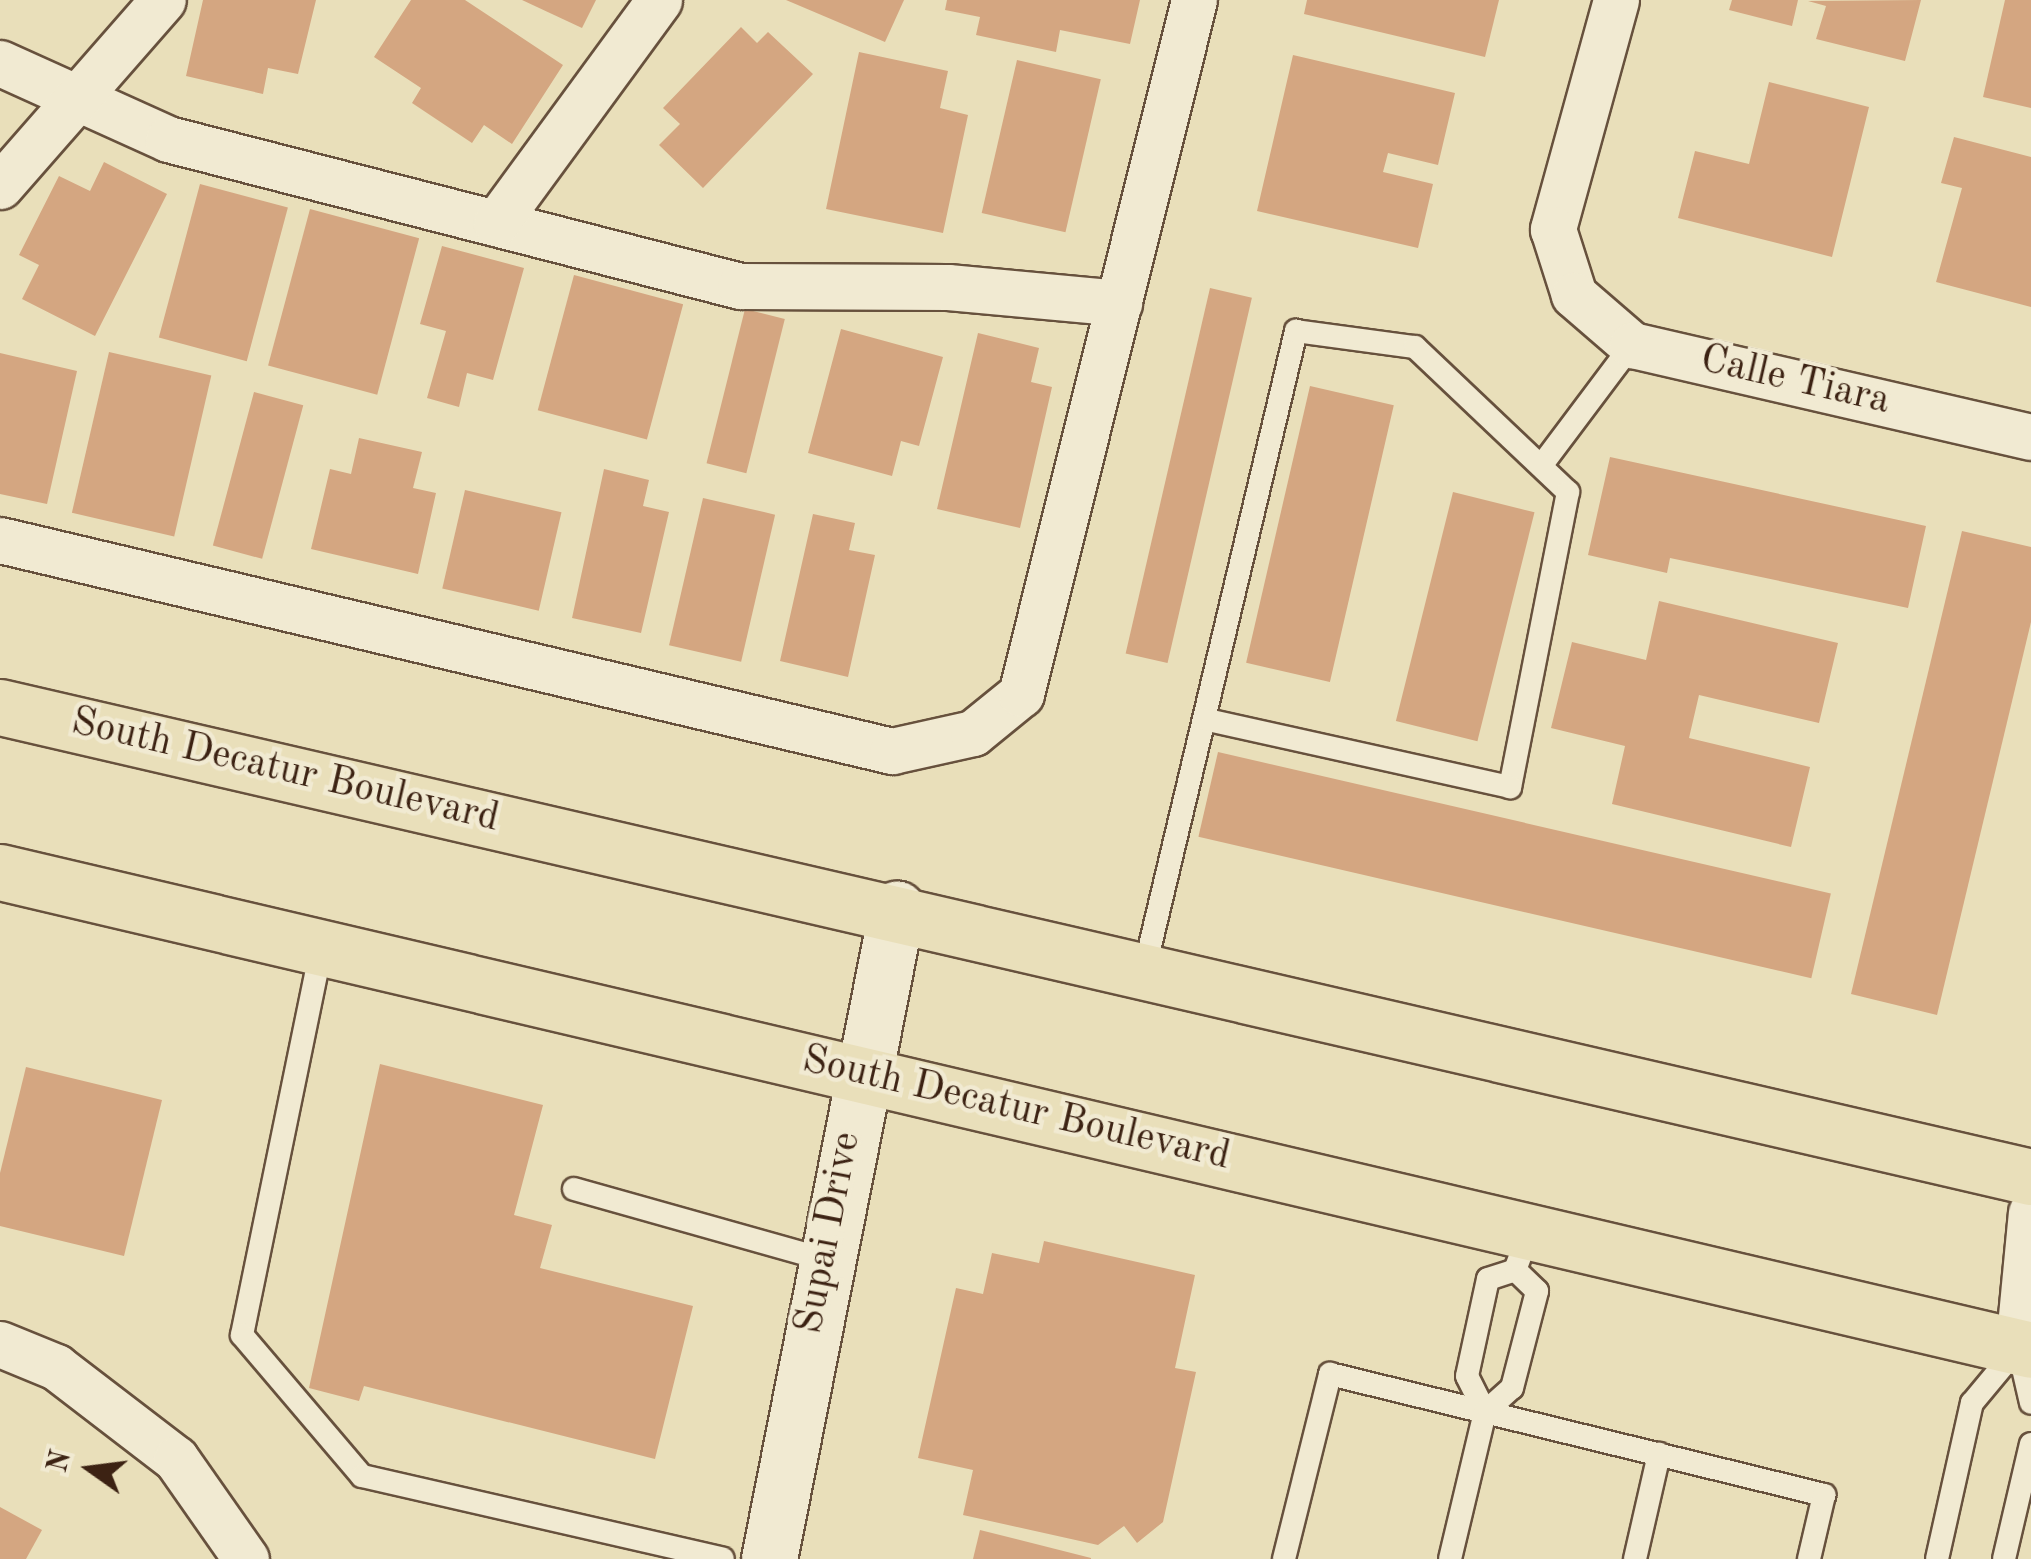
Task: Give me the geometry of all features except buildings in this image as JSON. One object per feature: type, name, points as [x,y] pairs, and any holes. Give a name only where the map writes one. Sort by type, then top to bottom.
[{"type":"main road","name":"South Decatur Boulevard","points":[[0,707],[897,908],[2031,1178]]},
{"type":"main road","name":"South Decatur Boulevard","points":[[0,872],[861,1074],[1523,1249],[2025,1349]]},
{"type":"street","points":[[0,186],[163,0]]},
{"type":"street","points":[[496,224],[660,0]]},
{"type":"street","points":[[0,540],[892,751],[974,733],[1022,694],[1194,0]]},
{"type":"street","name":"Calle Tiara","points":[[1616,0],[1553,230],[1574,295],[1632,345],[2031,437]]},
{"type":"street","points":[[0,63],[168,139],[740,286],[948,287],[1119,303]]},
{"type":"street","name":"Supai Drive","points":[[760,1557],[897,908]]},
{"type":"street","points":[[2025,1349],[2031,1213]]},
{"type":"street","points":[[0,1344],[56,1367],[176,1459],[246,1559]]},
{"type":"lane","points":[[1145,967],[1204,718],[1296,331],[1415,347],[1568,492],[1510,787],[1204,718]]},
{"type":"lane","points":[[1541,466],[1632,345]]},
{"type":"lane","points":[[321,950],[242,1335],[362,1476],[760,1557]]},
{"type":"lane","points":[[574,1189],[823,1258]]},
{"type":"lane","points":[[1450,1559],[1485,1412],[1512,1388],[1536,1291],[1523,1249],[1488,1279],[1467,1376],[1485,1412]]},
{"type":"lane","points":[[2025,1349],[2031,1403]]},
{"type":"lane","points":[[1937,1559],[1972,1403],[2025,1349]]},
{"type":"lane","points":[[1284,1559],[1330,1374],[1824,1494],[1809,1559]]},
{"type":"lane","points":[[2004,1559],[2031,1444]]},
{"type":"lane","points":[[1635,1559],[1659,1454]]}]
